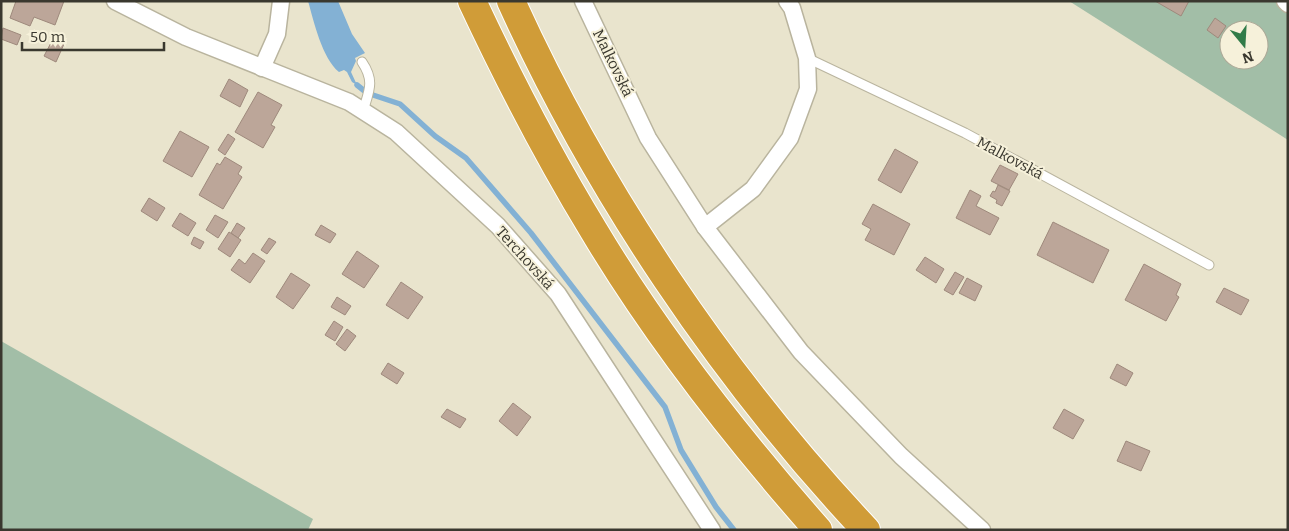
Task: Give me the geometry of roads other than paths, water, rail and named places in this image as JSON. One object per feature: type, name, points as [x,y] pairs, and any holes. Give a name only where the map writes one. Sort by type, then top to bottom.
[{"type":"highway","points":[[472,1],[502,66],[594,232],[650,317],[723,418],[818,530]]},
{"type":"highway","points":[[511,1],[558,95],[606,181],[667,278],[722,357],[772,421],[845,508],[866,530]]},
{"type":"highway","points":[[845,508],[876,530]]},
{"type":"street","name":"Terchovská","points":[[114,1],[186,37],[348,102],[365,106],[396,132],[498,226],[558,294],[712,530]]},
{"type":"street","points":[[262,68],[278,34],[281,1]]},
{"type":"street","name":"Malkovská","points":[[583,1],[648,138],[705,227],[801,352],[901,456],[982,530]]},
{"type":"street","points":[[705,227],[753,189],[790,138],[808,89],[807,58],[792,8],[787,1]]},
{"type":"street","points":[[1285,1],[1288,4]]},
{"type":"lane","name":"Malkovská","points":[[807,58],[965,133],[1209,265]]},
{"type":"lane","points":[[362,62],[371,80],[365,106]]},
{"type":"water","points":[[308,1],[338,1],[352,34],[365,53],[355,58],[356,61],[351,72],[357,85],[352,82],[347,72],[344,70],[339,72],[328,58],[319,39]]},
{"type":"waterway","points":[[357,85],[367,93],[400,104],[435,136],[466,158],[531,233],[665,407],[681,450],[716,507],[734,530]]}]
